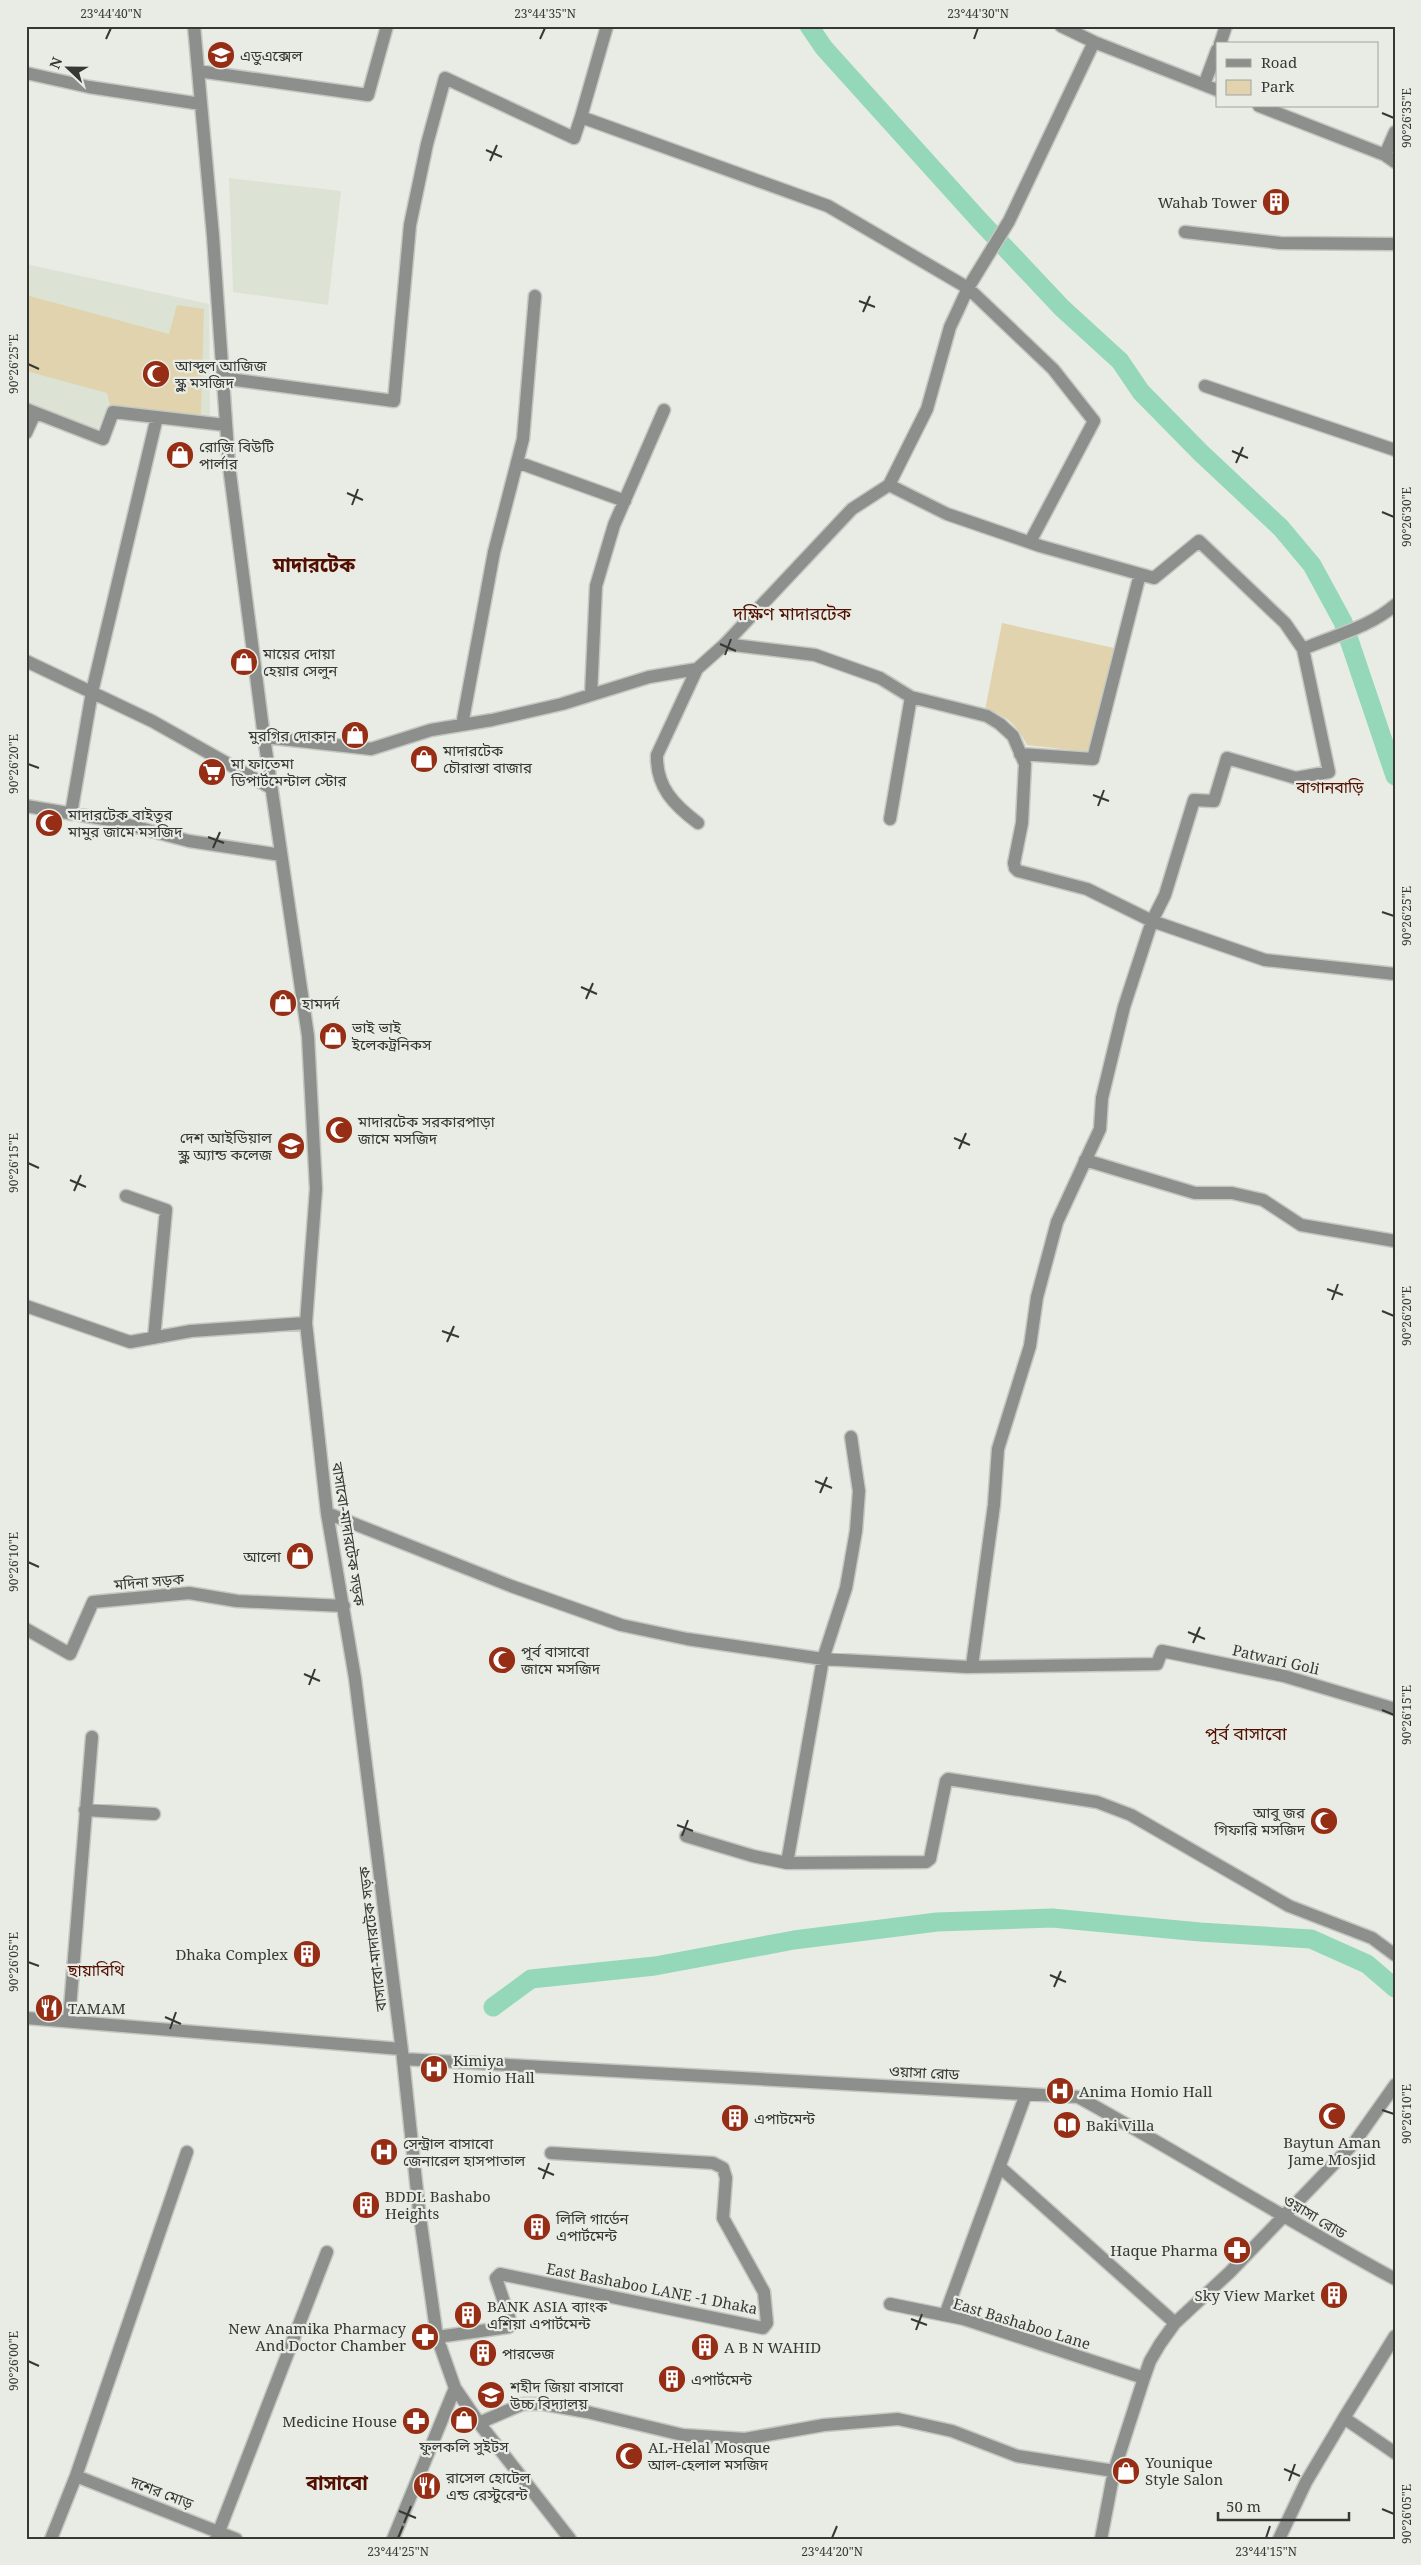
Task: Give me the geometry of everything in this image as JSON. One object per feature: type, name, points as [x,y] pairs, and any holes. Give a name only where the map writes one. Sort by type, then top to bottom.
[{"type":"street","name":"বাসাবো-মাদারটেক সড়ক","points":[[194,26],[213,236],[228,466],[271,788],[308,1036],[316,1189],[306,1323],[327,1513],[344,1606],[363,1736],[419,2210],[437,2337],[455,2388],[479,2423],[570,2539]]},
{"type":"street","points":[[198,70],[368,95],[387,26]]},
{"type":"street","points":[[221,378],[394,401],[410,225],[427,144],[445,78],[574,138],[607,26]]},
{"type":"street","points":[[1061,26],[1094,42],[1216,90]]},
{"type":"street","points":[[1221,42],[1226,26]]},
{"type":"street","points":[[698,823],[674,805],[656,768],[657,755],[697,669],[725,644],[852,509],[889,485],[927,409],[950,328],[968,288],[1009,221],[1094,42]]},
{"type":"street","points":[[1204,85],[1216,53]]},
{"type":"street","points":[[26,74],[89,87],[201,104]]},
{"type":"street","points":[[1264,108],[1390,158],[1395,132]]},
{"type":"street","points":[[581,117],[828,206],[968,288],[1053,369],[1094,421],[1030,542]]},
{"type":"street","points":[[1185,232],[1280,244],[1395,244]]},
{"type":"street","points":[[462,725],[494,552],[523,439],[535,296]]},
{"type":"street","points":[[1204,386],[1395,450]]},
{"type":"street","points":[[591,695],[596,586],[614,525],[664,410]]},
{"type":"street","points":[[26,433],[30,411],[103,439],[113,412],[225,425]]},
{"type":"street","points":[[71,814],[92,692],[157,417]]},
{"type":"street","points":[[516,462],[625,501]]},
{"type":"street","points":[[327,1513],[511,1586],[621,1625],[687,1639],[823,1660],[972,1666],[994,1505],[998,1448],[1030,1346],[1037,1297],[1057,1222],[1100,1129],[1102,1098],[1124,1007],[1152,921],[1165,894],[1194,800],[1214,801],[1227,758],[1296,778],[1330,772],[1303,649],[1285,623],[1199,541],[1154,578],[1030,542],[946,514],[889,485]]},
{"type":"street","points":[[1020,754],[1093,759],[1140,574]]},
{"type":"street","points":[[1303,649],[1364,625],[1386,613],[1395,605]]},
{"type":"street","points":[[725,644],[815,655],[880,678],[911,697],[986,716],[1012,736],[1024,764],[1022,822],[1014,868],[1018,871],[1087,889],[1152,921],[1265,960],[1395,974]]},
{"type":"street","points":[[26,661],[152,721],[271,788]]},
{"type":"street","points":[[264,737],[371,749],[431,730],[562,704],[649,677],[697,669]]},
{"type":"street","points":[[890,820],[911,697]]},
{"type":"street","points":[[26,806],[110,820],[189,841],[281,855]]},
{"type":"street","points":[[1085,1160],[1195,1193],[1232,1194],[1264,1200],[1301,1226],[1395,1241]]},
{"type":"street","points":[[126,1196],[166,1210],[154,1338]]},
{"type":"street","points":[[26,1306],[130,1342],[191,1331],[306,1323]]},
{"type":"street","points":[[787,1863],[823,1660],[846,1588],[856,1531],[859,1491],[851,1437]]},
{"type":"street","name":"মদিনা সড়ক","points":[[26,1629],[70,1654],[93,1602],[189,1593],[237,1601],[344,1606]]},
{"type":"street","name":"Patwari Goli","points":[[972,1666],[1157,1664],[1162,1651],[1284,1676],[1395,1708]]},
{"type":"street","points":[[68,2020],[92,1737]]},
{"type":"street","points":[[686,1836],[753,1856],[787,1863],[929,1861],[946,1781],[952,1778],[1097,1802],[1131,1814],[1288,1906],[1372,1938],[1395,1955]]},
{"type":"street","points":[[85,1810],[154,1814]]},
{"type":"street","name":"ওয়াসা রোড","points":[[26,2018],[68,2020],[402,2054],[1078,2097],[1395,2279]]},
{"type":"street","points":[[1101,2539],[1114,2471],[1150,2361],[1175,2323],[1230,2272],[1354,2143],[1395,2085]]},
{"type":"street","points":[[945,2315],[1001,2168],[1026,2094]]},
{"type":"street","points":[[51,2539],[76,2476],[187,2152]]},
{"type":"street","name":"East Bashaboo LANE -1 Dhaka","points":[[437,2337],[509,2327],[511,2323],[496,2278],[500,2274],[763,2328],[767,2323],[764,2292],[723,2218],[726,2178],[723,2168],[713,2163],[551,2153]]},
{"type":"street","points":[[1001,2168],[1175,2323]]},
{"type":"street","points":[[217,2535],[327,2252]]},
{"type":"street","name":"East Bashaboo Lane","points":[[890,2304],[974,2322],[1144,2378]]},
{"type":"street","points":[[1279,2539],[1306,2482],[1395,2336]]},
{"type":"street","points":[[393,2539],[455,2388]]},
{"type":"street","points":[[479,2423],[523,2404],[543,2404],[587,2412],[682,2435],[745,2439],[824,2424],[898,2419],[955,2432],[1017,2456],[1114,2471]]},
{"type":"street","points":[[1344,2418],[1395,2453]]},
{"type":"street","name":"দশের মোড়","points":[[76,2476],[217,2535],[236,2539]]},
{"type":"shaded area","points":[[229,178],[341,191],[328,305],[233,292]]},
{"type":"shaded area","points":[[26,264],[209,304],[210,416],[110,405],[97,430],[26,401]]},
{"type":"green space","points":[[26,295],[169,334],[177,305],[204,309],[201,415],[110,405],[107,393],[26,371]]},
{"type":"green space","points":[[1002,623],[1114,648],[1089,752],[1027,745],[1015,726],[999,714],[985,710]]},
{"type":"waterway","points":[[809,26],[824,48],[980,221],[1062,308],[1120,361],[1141,392],[1201,453],[1281,528],[1312,565],[1343,622],[1395,776]]},
{"type":"waterway","points":[[493,2007],[531,1979],[655,1966],[794,1940],[937,1922],[1052,1918],[1200,1932],[1311,1939],[1367,1964],[1395,1988]]},
{"type":"place","name":"এডুএক্সেল","points":[[221,55]]},
{"type":"place","name":"Wahab Tower","points":[[1276,202]]},
{"type":"place","name":"আব্দুল আজিজ স্কুল মসজিদ","points":[[156,374]]},
{"type":"place","name":"রোজি বিউটি পার্লার","points":[[180,455]]},
{"type":"place","name":"মায়ের দোয়া হেয়ার সেলুন","points":[[244,662]]},
{"type":"place","name":"মুরগির দোকান","points":[[355,735]]},
{"type":"place","name":"মাদারটেক চৌরাস্তা বাজার","points":[[424,759]]},
{"type":"place","name":"মা ফাতেমা ডিপার্টমেন্টাল স্টোর","points":[[212,772]]},
{"type":"place","name":"মাদারটেক বাইতুর মামুর জামে মসজিদ","points":[[49,823]]},
{"type":"place","name":"হামদর্দ","points":[[283,1003]]},
{"type":"place","name":"ভাই ভাই ইলেকট্রনিকস","points":[[333,1036]]},
{"type":"place","name":"মাদারটেক সরকারপাড়া জামে মসজিদ","points":[[339,1130]]},
{"type":"place","name":"দেশ আইডিয়াল স্কুল অ্যান্ড কলেজ","points":[[291,1146]]},
{"type":"place","name":"আলো","points":[[300,1556]]},
{"type":"place","name":"পূর্ব বাসাবো জামে মসজিদ","points":[[502,1660]]},
{"type":"place","name":"আবু জর গিফারি মসজিদ","points":[[1324,1821]]},
{"type":"place","name":"Dhaka Complex","points":[[307,1954]]},
{"type":"place","name":"TAMAM","points":[[49,2008]]},
{"type":"place","name":"Kimiya Homio Hall","points":[[434,2069]]},
{"type":"place","name":"Anima Homio Hall","points":[[1060,2091]]},
{"type":"place","name":"Baytun Aman Jame Mosjid","points":[[1332,2116]]},
{"type":"place","name":"এপাটমেন্ট","points":[[735,2118]]},
{"type":"place","name":"Baki Villa","points":[[1067,2125]]},
{"type":"place","name":"সেন্ট্রাল বাসাবো জেনারেল হাসপাতাল","points":[[384,2152]]},
{"type":"place","name":"BDDL Bashabo Heights","points":[[366,2205]]},
{"type":"place","name":"লিলি গার্ডেন এপার্টমেন্ট","points":[[537,2227]]},
{"type":"place","name":"Haque Pharma","points":[[1237,2250]]},
{"type":"place","name":"Sky View Market","points":[[1334,2295]]},
{"type":"place","name":"BANK ASIA ব্যাংক এশিয়া এপার্টমেন্ট","points":[[468,2315]]},
{"type":"place","name":"New Anamika Pharmacy And Doctor Chamber","points":[[425,2337]]},
{"type":"place","name":"A B N WAHID","points":[[705,2347]]},
{"type":"place","name":"পারভেজ","points":[[483,2353]]},
{"type":"place","name":"এপার্টমেন্ট","points":[[672,2379]]},
{"type":"place","name":"শহীদ জিয়া বাসাবো উচ্চ বিদ্যালয়","points":[[491,2395]]},
{"type":"place","name":"ফুলকলি সুইটস","points":[[464,2420]]},
{"type":"place","name":"Medicine House","points":[[416,2421]]},
{"type":"place","name":"AL-Helal Mosque আল-হেলাল মসজিদ","points":[[629,2456]]},
{"type":"place","name":"Younique Style Salon","points":[[1126,2471]]},
{"type":"place","name":"রাসেল হোটেল এন্ড রেস্টুরেন্ট","points":[[427,2486]]},
{"type":"district","name":"মাদারটেক","points":[[314,564]]},
{"type":"district","name":"দক্ষিণ মাদারটেক","points":[[792,613]]},
{"type":"district","name":"বাগানবাড়ি","points":[[1330,787]]},
{"type":"district","name":"পূর্ব বাসাবো","points":[[1246,1733]]},
{"type":"district","name":"ছায়াবিথি","points":[[96,1970]]},
{"type":"district","name":"বাসাবো","points":[[337,2482]]}]
